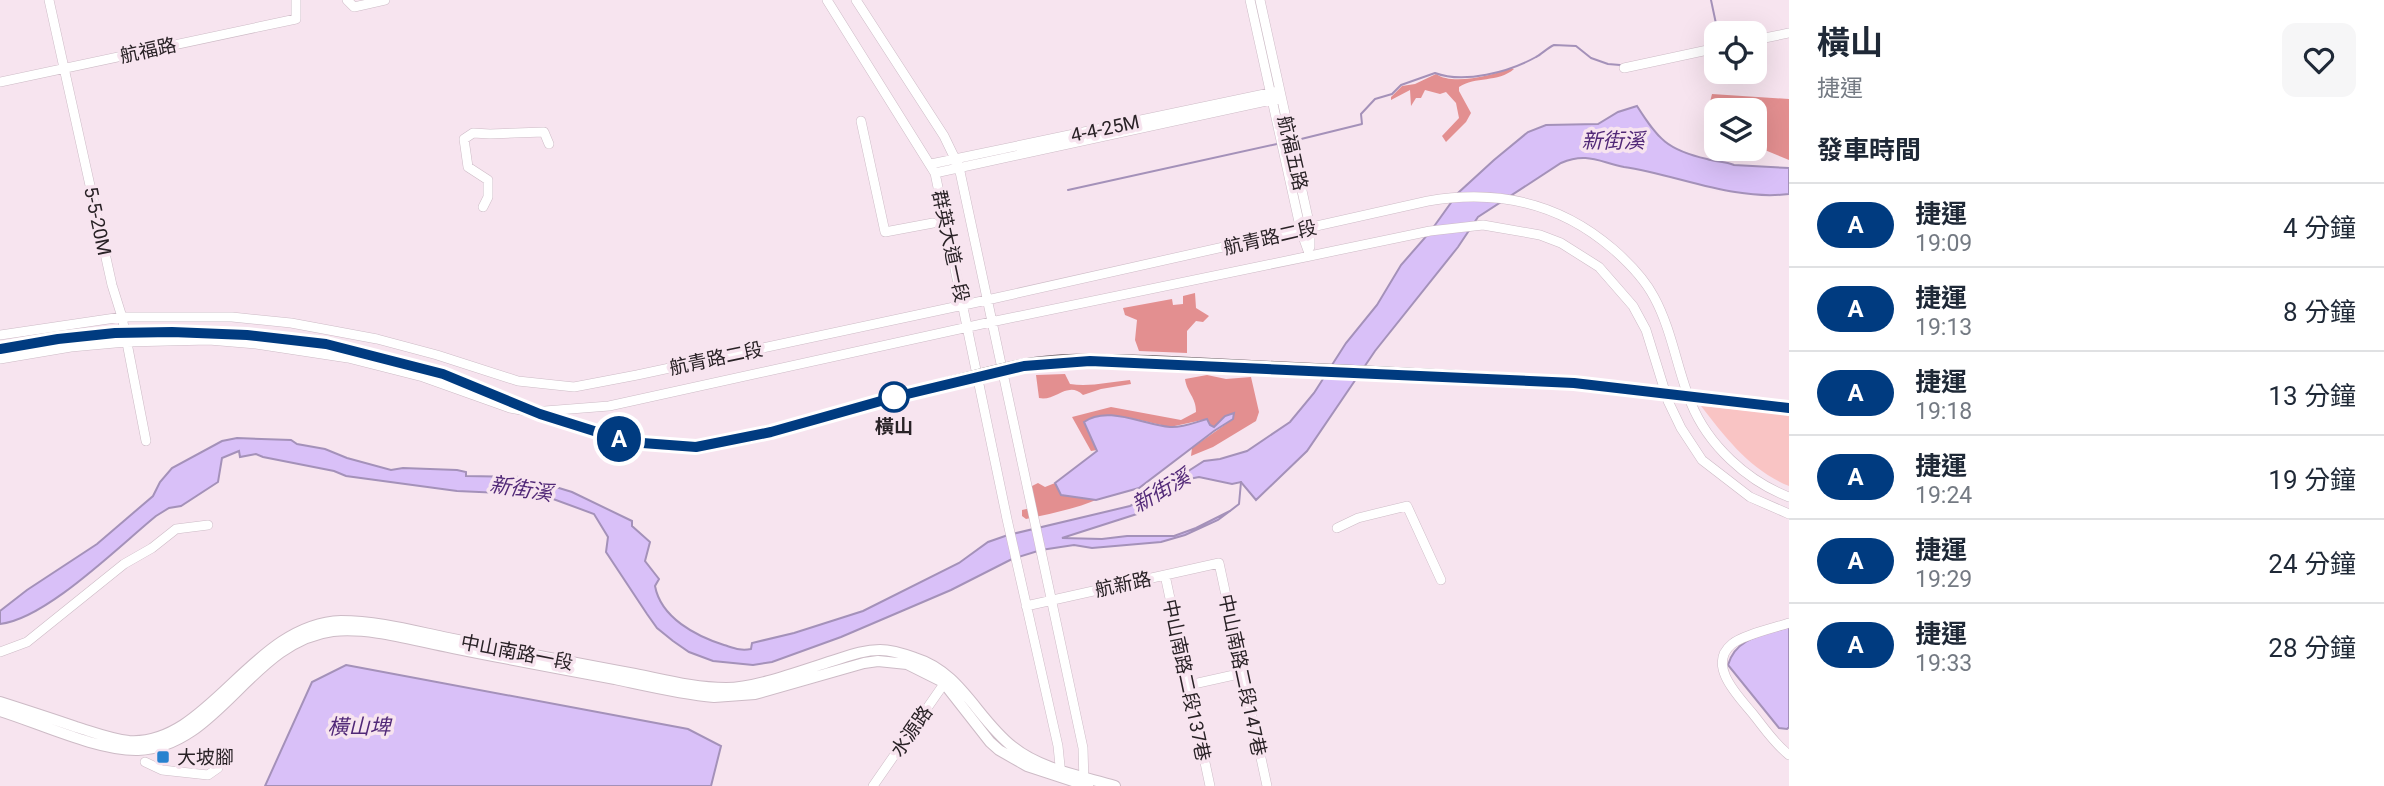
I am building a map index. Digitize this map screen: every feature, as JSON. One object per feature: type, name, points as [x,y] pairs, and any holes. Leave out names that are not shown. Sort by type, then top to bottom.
[{"type":"main road","name":"中山南路一段","points":[[0,702],[106,736],[128,741],[147,740],[164,735],[208,705],[275,644],[317,624],[337,621],[381,624],[682,684],[727,688],[748,685],[861,652],[880,650],[921,659],[940,668],[946,679],[995,732],[1029,763],[1088,782],[1115,786]]},
{"type":"main road","name":"中山南路一段","points":[[0,711],[100,744],[137,750],[169,744],[196,728],[277,653],[310,637],[333,631],[388,635],[714,698],[755,694],[878,661],[907,664],[946,679]]},
{"type":"street","name":"5-5-20M","points":[[49,0],[112,285],[122,317],[146,441]]},
{"type":"street","name":"航福路","points":[[0,82],[296,19],[296,0]]},
{"type":"street","points":[[350,3],[385,0]]},
{"type":"street","name":"群英大道一段","points":[[827,0],[933,169],[969,327],[1026,606]]},
{"type":"street","name":"群英大道一段","points":[[856,0],[944,136],[958,164],[1051,600]]},
{"type":"street","name":"航福五路","points":[[1250,0],[1276,95],[1310,256]]},
{"type":"street","name":"航福五路","points":[[1260,0],[1282,143],[1306,229]]},
{"type":"street","points":[[1767,38],[1789,33]]},
{"type":"street","points":[[1624,68],[1704,51]]},
{"type":"street","name":"4-4-25M","points":[[933,169],[1276,95]]},
{"type":"street","points":[[862,121],[885,232],[933,223]]},
{"type":"street","points":[[483,207],[488,197],[488,180],[468,167],[464,139],[472,132],[544,132],[550,144]]},
{"type":"street","name":"航青路二段","points":[[0,335],[122,317],[232,317],[291,323],[377,339],[517,381],[573,387],[987,300],[1428,201],[1472,196],[1504,198],[1532,203],[1585,226],[1626,261],[1644,280],[1655,298],[1691,404],[1708,436],[1755,480],[1789,497]]},
{"type":"street","name":"航青路二段","points":[[0,359],[71,347],[126,342],[209,340],[348,358],[423,377],[510,408],[532,412],[608,406],[991,322],[1310,256],[1454,227],[1483,225],[1524,231],[1561,243],[1599,267],[1633,306],[1646,330],[1668,401],[1681,428],[1702,460],[1750,497],[1789,514]]},
{"type":"street","points":[[1336,528],[1357,518],[1407,506],[1441,580]]},
{"type":"street","points":[[0,652],[27,642],[124,564],[152,548],[176,529],[208,525]]},
{"type":"street","name":"航新路","points":[[1026,606],[1219,563]]},
{"type":"street","name":"中山南路二段147巷","points":[[1219,563],[1268,786]]},
{"type":"street","name":"中山南路二段137巷","points":[[1165,575],[1210,786]]},
{"type":"street","points":[[1051,600],[1088,782]]},
{"type":"street","points":[[1026,606],[1058,746],[1061,773]]},
{"type":"street","points":[[1789,623],[1732,643],[1722,664],[1735,694],[1774,742],[1789,755]]},
{"type":"street","points":[[1189,685],[1243,673]]},
{"type":"street","name":"水源路","points":[[873,786],[946,679]]},
{"type":"street","points":[[145,762],[162,770],[208,775],[218,768]]},
{"type":"shaded area","points":[[1514,69],[1501,76],[1459,87],[1471,113],[1446,142],[1442,136],[1459,118],[1456,103],[1446,92],[1440,94],[1425,90],[1421,98],[1416,98],[1411,106],[1410,90],[1391,100],[1402,86],[1415,84],[1436,74],[1462,79]]},
{"type":"shaded area","points":[[1712,94],[1789,99],[1789,160],[1767,151],[1767,98],[1711,98]]},
{"type":"shaded area","points":[[1195,293],[1196,308],[1209,316],[1203,322],[1196,321],[1187,331],[1187,353],[1139,351],[1135,340],[1137,320],[1125,315],[1123,308],[1172,299],[1173,305],[1183,304],[1183,296]]},
{"type":"shaded area","points":[[1065,374],[1070,384],[1092,385],[1130,380],[1131,384],[1083,395],[1067,390],[1051,397],[1039,398],[1036,375]]},
{"type":"shaded area","points":[[1207,375],[1226,379],[1251,377],[1259,412],[1256,421],[1213,447],[1191,456],[1192,448],[1233,419],[1225,416],[1215,427],[1210,425],[1207,419],[1170,427],[1126,417],[1097,450],[1091,451],[1072,417],[1111,407],[1181,420],[1196,412],[1195,402],[1185,379]]},
{"type":"shaded area","points":[[1701,406],[1789,415],[1789,486],[1751,462]]},
{"type":"shaded area","points":[[1038,483],[1045,487],[1055,483],[1061,495],[1096,500],[1071,509],[1026,519],[1022,516],[1022,510],[1031,508],[1030,487]]},
{"type":"water","name":"新街溪","points":[[1637,106],[1665,142],[1682,152],[1704,158],[1704,161],[1789,168],[1789,194],[1727,191],[1586,158],[1561,163],[1478,217],[1458,247],[1375,351],[1307,451],[1256,500],[1241,482],[1232,484],[1199,477],[1189,479],[1167,497],[1140,513],[1062,538],[1174,536],[1230,511],[1218,520],[1185,535],[1161,542],[1092,548],[1074,545],[1041,550],[1012,559],[951,590],[841,637],[772,662],[753,665],[713,661],[689,652],[657,628],[606,552],[608,537],[594,514],[545,496],[503,488],[501,493],[457,491],[346,476],[256,454],[240,457],[239,451],[222,458],[218,482],[181,506],[169,508],[156,516],[60,596],[18,619],[0,624],[0,611],[97,544],[153,496],[172,468],[222,441],[237,438],[291,440],[297,444],[325,449],[391,470],[457,470],[466,472],[466,476],[523,477],[572,492],[632,521],[632,526],[650,542],[645,561],[659,579],[655,586],[664,607],[681,624],[713,641],[737,649],[751,649],[752,643],[863,611],[959,563],[988,542],[1130,506],[1204,461],[1247,451],[1290,422],[1314,393],[1346,343],[1377,305],[1401,265],[1430,232],[1458,193],[1494,160],[1528,132],[1546,125],[1598,124],[1618,112]]},
{"type":"water","points":[[1234,413],[1233,419],[1139,488],[1096,500],[1061,495],[1055,483],[1097,451],[1084,422],[1093,417],[1126,417],[1170,427],[1207,419],[1214,427],[1225,416]]},
{"type":"water","points":[[1789,627],[1787,729],[1779,728],[1728,665],[1737,648],[1752,638]]},
{"type":"water","name":"橫山埤","points":[[346,665],[688,729],[721,746],[711,786],[265,786],[312,682]]},
{"type":"waterway","points":[[1711,0],[1715,21]]},
{"type":"waterway","points":[[1293,141],[1362,124],[1361,114],[1375,99],[1392,94],[1401,85],[1435,73],[1473,77],[1500,72],[1538,56],[1554,45],[1576,46],[1591,58],[1620,65]]},
{"type":"waterway","points":[[1068,190],[1277,144]]},
{"type":"waterway","points":[[1230,511],[1239,504],[1241,482]]},
{"type":"railway","points":[[0,346],[113,331],[169,329],[280,334],[390,354],[445,371],[567,418],[629,436],[661,442],[694,443],[714,440],[783,425],[1001,364],[1037,357],[1070,355],[1152,356],[1574,377],[1789,403]]},
{"type":"metro line","name":"A","points":[[0,349],[115,333],[172,332],[247,335],[326,344],[443,374],[540,414],[629,442],[696,447],[771,432],[895,397],[1024,366],[1090,361],[1574,383],[1789,408]]},
{"type":"place","name":"橫山","points":[[894,397]]},
{"type":"place","name":"大坡腳","points":[[163,757]]}]
